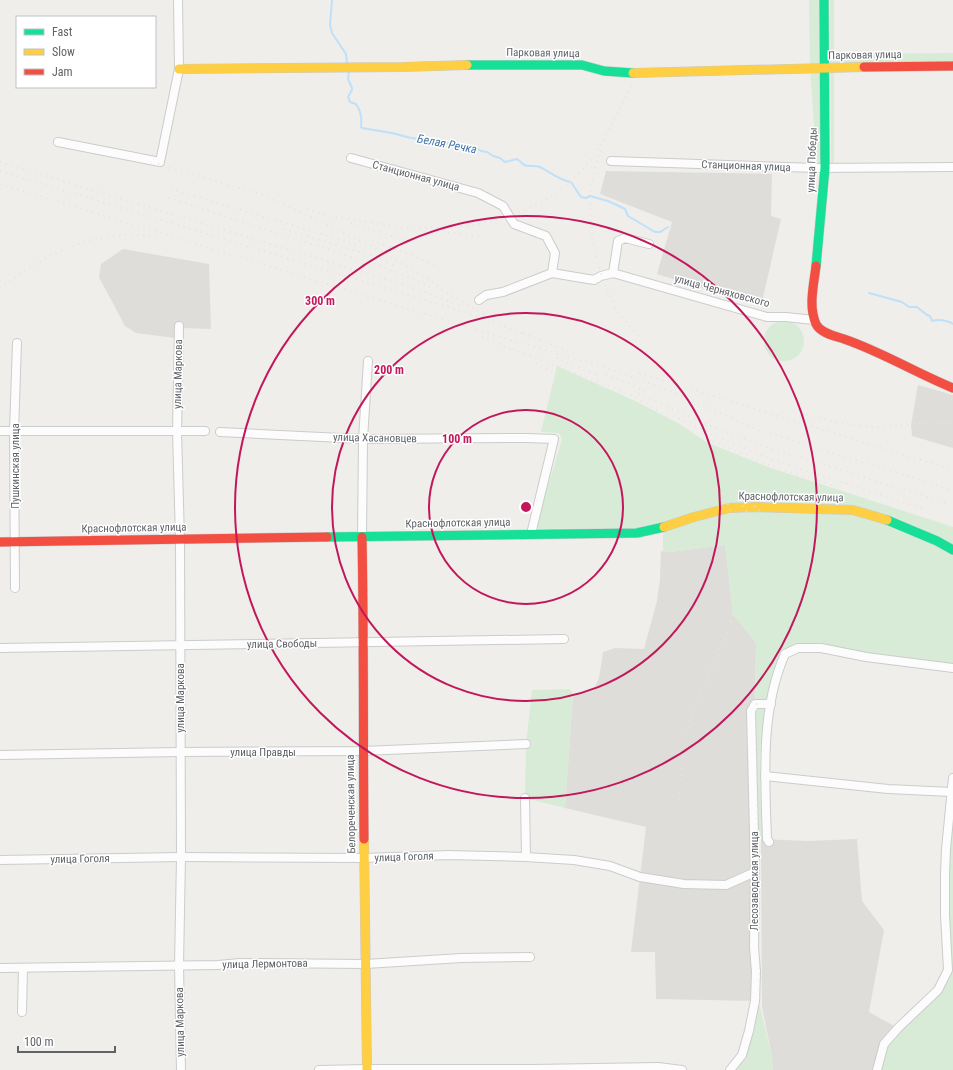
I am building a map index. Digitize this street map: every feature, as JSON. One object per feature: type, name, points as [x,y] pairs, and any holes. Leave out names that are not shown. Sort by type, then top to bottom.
[{"type":"street","points":[[58,142],[160,162],[179,69],[178,0]]},
{"type":"street","name":"улица Победы","points":[[814,320],[812,310],[825,168],[824,0]]},
{"type":"street","name":"Парковая улица","points":[[179,69],[403,67],[456,65],[582,65],[604,71],[629,73],[953,66]]},
{"type":"street","name":"Станционная улица","points":[[351,158],[478,193],[503,206],[514,224],[546,236],[555,253],[552,273]]},
{"type":"street","name":"Станционная улица","points":[[611,161],[825,168],[953,167]]},
{"type":"street","points":[[479,300],[486,295],[503,292],[552,273],[594,280],[601,276],[613,273],[618,241],[625,238],[649,244]]},
{"type":"street","name":"улица Черняховского","points":[[613,273],[767,317],[786,317],[814,320]]},
{"type":"street","points":[[814,320],[816,325],[822,331],[864,346],[924,376],[953,388]]},
{"type":"street","name":"улица Маркова","points":[[179,326],[177,432],[180,540],[181,1070]]},
{"type":"street","name":"Пушкинская улица","points":[[15,588],[16,542],[14,432],[17,343]]},
{"type":"street","points":[[362,537],[363,438],[368,361]]},
{"type":"street","points":[[0,431],[205,431]]},
{"type":"street","name":"улица Хасановцев","points":[[220,432],[363,438],[554,439],[532,534]]},
{"type":"street","name":"Краснофлотская улица","points":[[0,542],[637,533],[661,528],[694,517],[729,508],[754,507],[853,510],[886,519],[937,541],[953,550]]},
{"type":"street","name":"Белореченская улица","points":[[362,537],[367,1069]]},
{"type":"street","name":"улица Свободы","points":[[0,648],[564,639]]},
{"type":"street","points":[[769,842],[767,839],[765,776],[766,746],[771,704],[779,668],[785,654],[798,648],[821,648],[866,657],[953,668]]},
{"type":"street","name":"Лесозаводская улица","points":[[730,1070],[742,1055],[755,1001],[755,872],[751,711],[755,704],[771,704]]},
{"type":"street","name":"улица Правды","points":[[0,755],[180,752],[363,752],[526,744]]},
{"type":"street","points":[[765,776],[888,789],[952,792]]},
{"type":"street","points":[[877,1070],[884,1044],[898,1028],[938,990],[948,970],[945,915],[945,873],[953,778]]},
{"type":"street","points":[[525,798],[526,858]]},
{"type":"street","name":"улица Гоголя","points":[[0,860],[181,857],[364,858],[449,855],[574,860],[610,866],[640,877],[684,884],[726,885],[755,872]]},
{"type":"street","name":"улица Лермонтова","points":[[0,968],[218,965],[240,962],[366,964],[460,958],[530,957]]},
{"type":"street","points":[[22,1012],[23,968]]},
{"type":"street","points":[[319,1070],[533,1069],[658,1066],[682,1070]]},
{"type":"shaded area","points":[[606,171],[772,174],[771,216],[781,219],[761,306],[657,274],[672,222],[600,194]]},
{"type":"shaded area","points":[[123,249],[209,264],[211,329],[184,328],[183,339],[136,333],[125,326],[99,277],[101,264]]},
{"type":"shaded area","points":[[918,385],[953,395],[953,448],[912,436],[911,425]]},
{"type":"shaded area","points":[[725,545],[733,614],[756,643],[755,1001],[656,999],[655,952],[631,952],[646,827],[565,808],[573,694],[593,691],[599,678],[603,652],[615,648],[644,649],[657,601],[660,579],[661,551],[669,552]]},
{"type":"shaded area","points":[[761,839],[807,841],[857,839],[862,901],[884,930],[869,1012],[898,1028],[877,1070],[773,1070],[772,1057],[762,1007]]},
{"type":"green space","points":[[809,0],[820,0],[820,168],[817,168],[810,68]]},
{"type":"green space","points":[[830,0],[834,0],[834,54],[953,53],[953,66],[834,68],[834,168],[831,162]]},
{"type":"green space","points":[[788,321],[795,324],[801,330],[804,341],[803,349],[795,358],[788,361],[780,361],[773,358],[765,349],[764,337],[767,330],[776,322]]},
{"type":"green space","points":[[557,366],[633,400],[678,423],[706,442],[768,467],[953,527],[953,668],[819,645],[783,651],[762,726],[760,774],[762,838],[754,838],[756,643],[733,614],[725,545],[669,552],[663,551],[663,525],[638,528],[535,529],[562,439],[559,433],[541,432]]},
{"type":"green space","points":[[570,689],[573,694],[565,808],[525,798],[526,744],[532,690]]},
{"type":"green space","points":[[953,778],[953,1070],[877,1070],[884,1044],[938,990],[948,970],[945,915]]},
{"type":"green space","points":[[755,1001],[760,1007],[772,1057],[773,1070],[730,1070],[742,1055]]},
{"type":"waterway","name":"Белая Речка","points":[[332,0],[330,25],[332,33],[346,54],[347,63]]},
{"type":"waterway","name":"Белая Речка","points":[[349,71],[348,79],[352,90],[348,97],[350,102],[356,104],[359,109],[362,128],[411,138],[436,141],[441,144],[451,143],[475,147],[481,151],[500,158],[505,162],[517,159],[524,165],[540,167],[559,178],[571,182],[581,197],[586,198],[590,196],[608,201],[625,209],[628,216],[655,232],[660,232],[668,227]]},
{"type":"waterway","name":"Белая Речка","points":[[869,293],[902,302],[909,307],[917,307],[930,316],[932,321],[943,320],[953,324]]},
{"type":"railway","points":[[307,209],[325,215],[406,228],[468,226],[510,217],[542,202],[571,182],[595,155],[634,81]]},
{"type":"railway","points":[[601,150],[595,167],[590,204],[593,241],[602,277],[609,294],[616,308],[641,340]]},
{"type":"railway","points":[[0,162],[402,284],[461,306]]},
{"type":"railway","points":[[158,164],[263,195],[316,219],[379,250],[485,315]]},
{"type":"railway","points":[[0,171],[474,315],[527,335]]},
{"type":"railway","points":[[0,184],[600,366],[666,389],[758,430],[953,490]]},
{"type":"railway","points":[[171,189],[361,246]]},
{"type":"railway","points":[[168,198],[374,264],[412,278],[430,287]]},
{"type":"railway","points":[[351,223],[407,241]]},
{"type":"railway","points":[[284,229],[376,257],[395,266]]},
{"type":"railway","points":[[442,232],[480,236]]},
{"type":"railway","points":[[0,288],[44,259],[84,242],[113,236],[143,235],[157,237]]},
{"type":"railway","points":[[372,240],[438,266]]},
{"type":"railway","points":[[523,333],[575,354]]},
{"type":"railway","points":[[482,337],[517,352]]},
{"type":"railway","points":[[513,349],[634,396],[663,414],[684,432],[711,468],[730,508],[745,548],[750,569],[756,646],[760,1007],[750,1055],[743,1070]]},
{"type":"railway","points":[[556,358],[600,377]]},
{"type":"railway","points":[[536,363],[583,391],[604,417],[662,505]]},
{"type":"railway","points":[[639,373],[953,470]]},
{"type":"railway","points":[[606,374],[650,393]]},
{"type":"railway","points":[[639,394],[713,427],[770,448],[947,503]]},
{"type":"railway","points":[[668,413],[710,434],[770,459],[925,509]]},
{"type":"railway","points":[[801,413],[840,423],[869,427],[953,423]]},
{"type":"railway","points":[[713,441],[768,465],[832,485]]},
{"type":"railway","points":[[709,458],[764,515],[795,538],[812,546],[831,552],[868,557]]},
{"type":"railway","points":[[737,495],[747,511],[754,527],[761,558],[763,574],[761,626]]},
{"type":"railway","points":[[679,799],[683,756],[689,725],[698,698],[726,634],[735,605],[738,560],[733,528]]},
{"type":"traffic: fast","points":[[816,266],[825,168],[824,0]]},
{"type":"traffic: fast","points":[[467,65],[582,65],[604,71],[633,73]]},
{"type":"traffic: fast","points":[[887,520],[937,541],[953,550]]},
{"type":"traffic: fast","points":[[327,537],[637,533],[664,527]]},
{"type":"traffic: slow","points":[[179,69],[467,65]]},
{"type":"traffic: slow","points":[[633,73],[864,67]]},
{"type":"traffic: slow","points":[[664,527],[729,508],[754,507],[853,510],[887,520]]},
{"type":"traffic: slow","points":[[364,839],[367,1070]]},
{"type":"traffic: jam","points":[[864,67],[953,66]]},
{"type":"traffic: jam","points":[[816,266],[812,295],[812,310],[816,324],[821,330],[872,350],[953,388]]},
{"type":"traffic: jam","points":[[0,542],[327,537]]},
{"type":"traffic: jam","points":[[362,537],[364,839]]}]
